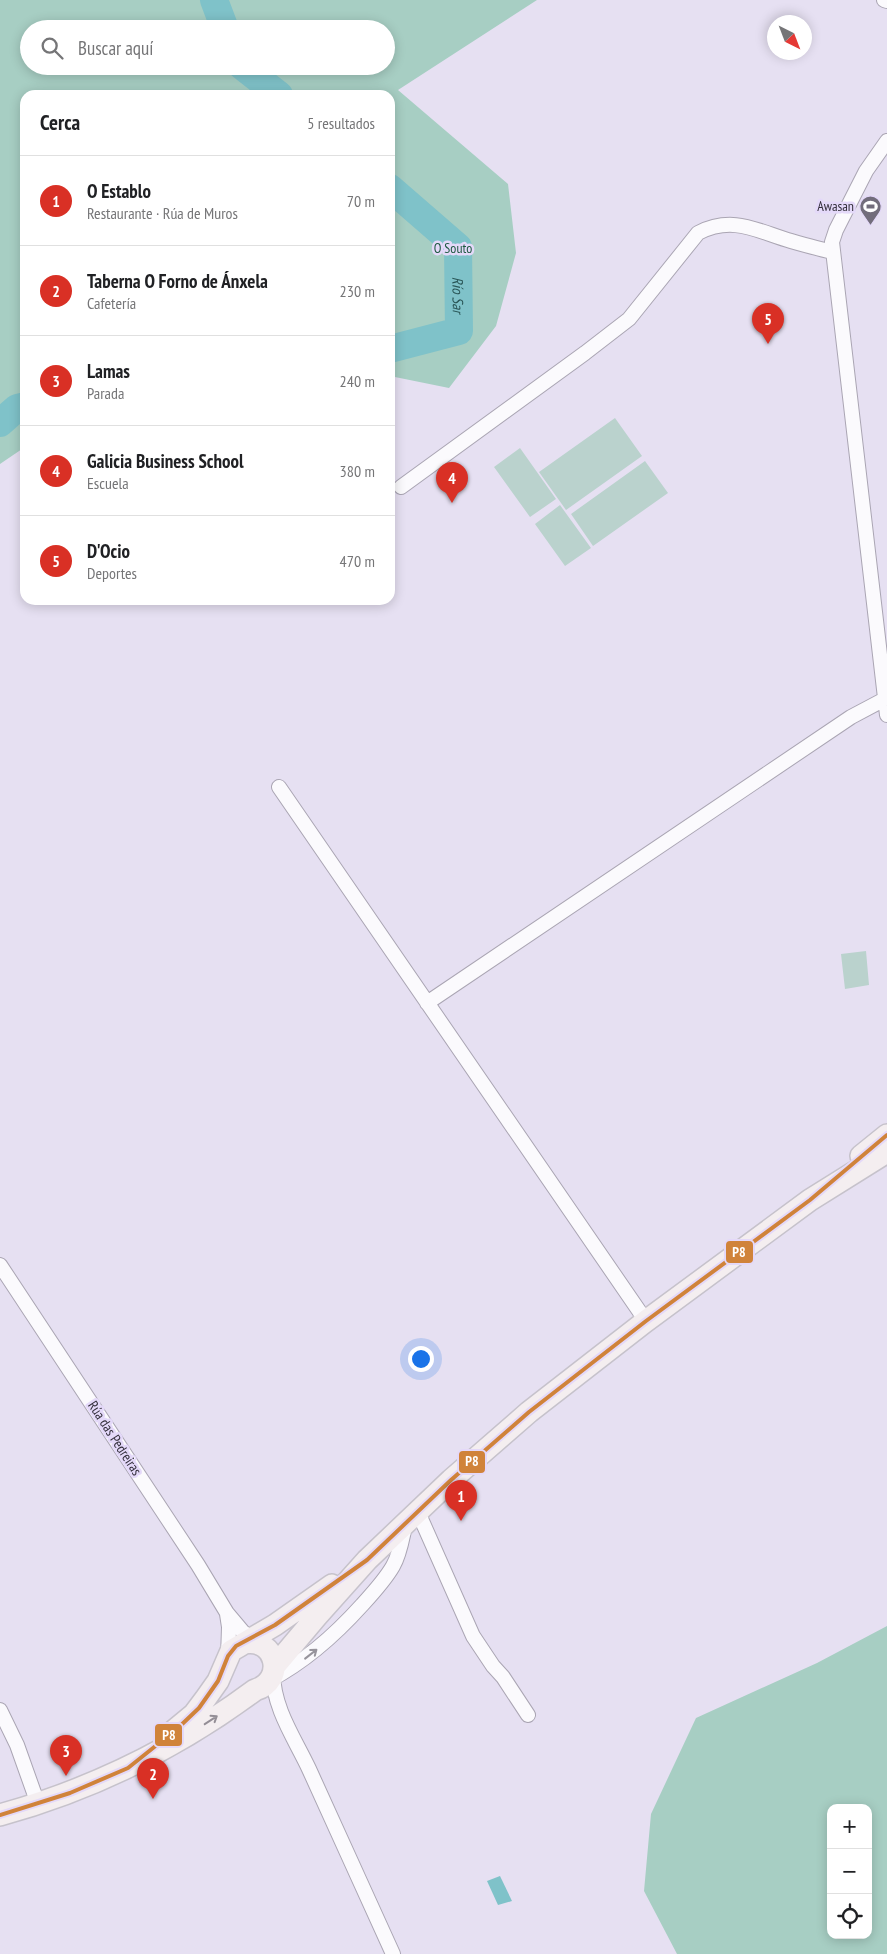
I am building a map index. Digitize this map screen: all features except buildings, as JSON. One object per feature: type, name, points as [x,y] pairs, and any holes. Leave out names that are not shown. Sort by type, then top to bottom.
[{"type":"main road","points":[[0,1815],[86,1787],[128,1768],[179,1741],[261,1684],[317,1616],[367,1560],[511,1427],[646,1321],[810,1200],[887,1135]]},
{"type":"main road","points":[[810,1200],[887,1152]]},
{"type":"main road","points":[[128,1768],[178,1728],[199,1708],[218,1681],[227,1660],[236,1646],[253,1639],[367,1560]]},
{"type":"main road","points":[[253,1639],[271,1654],[261,1684]]},
{"type":"main road","points":[[227,1660],[227,1672],[230,1680],[238,1688],[261,1684]]},
{"type":"street","points":[[887,141],[866,171],[836,230],[832,242],[887,715]]},
{"type":"street","points":[[400,487],[629,319],[698,233],[713,226],[740,224],[791,241],[833,252]]},
{"type":"street","points":[[427,1003],[856,714],[885,699]]},
{"type":"street","points":[[278,787],[646,1321]]},
{"type":"street","name":"Rúa das Pedreiras","points":[[0,1265],[198,1565],[227,1613],[253,1639]]},
{"type":"street","points":[[261,1684],[307,1657],[324,1643],[369,1598],[393,1566],[412,1518]]},
{"type":"street","points":[[412,1518],[473,1636],[484,1654],[504,1677],[528,1715]]},
{"type":"street","name":"Rúa das Pedreiras","points":[[227,1613],[229,1627],[227,1660]]},
{"type":"street","points":[[261,1684],[280,1709],[300,1748],[393,1954]]},
{"type":"street","points":[[261,1684],[272,1702],[280,1709]]},
{"type":"street","points":[[0,1710],[17,1745],[38,1804]]},
{"type":"green space","name":"O Souto","points":[[0,0],[537,0],[398,90],[508,184],[516,253],[496,326],[449,388],[395,377],[395,90],[20,90],[20,450],[0,464]]},
{"type":"green space","points":[[615,418],[642,456],[566,510],[539,472]]},
{"type":"green space","points":[[520,448],[556,499],[530,517],[494,467]]},
{"type":"green space","points":[[645,461],[668,493],[593,546],[571,514]]},
{"type":"green space","points":[[560,505],[591,548],[565,566],[535,524]]},
{"type":"green space","points":[[866,951],[869,985],[845,989],[841,954]]},
{"type":"green space","points":[[887,1626],[887,1954],[677,1954],[644,1891],[651,1814],[696,1718],[817,1663]]},
{"type":"water","points":[[500,1876],[512,1901],[498,1905],[487,1881]]},
{"type":"waterway","name":"Río Sar","points":[[214,0],[222,20]]},
{"type":"waterway","name":"Río Sar","points":[[253,75],[273,90]]},
{"type":"waterway","name":"Río Sar","points":[[395,192],[458,247],[459,331],[395,348]]},
{"type":"waterway","name":"Río Sar","points":[[0,423],[20,407]]},
{"type":"transit line","name":"P8","points":[[0,1815],[70,1793],[128,1768],[178,1728],[199,1708],[218,1681],[228,1656],[236,1646],[275,1625],[367,1560],[451,1480],[529,1412],[646,1321],[810,1200],[887,1135]]},
{"type":"place","name":"Awasan","points":[[870,225]]},
{"type":"place","name":"D'Ocio","points":[[768,344]]},
{"type":"place","name":"Galicia Business School","points":[[452,503]]},
{"type":"place","name":"O Establo","points":[[461,1521]]},
{"type":"place","name":"Lamas","points":[[66,1776]]},
{"type":"place","name":"Taberna O Forno de Ánxela","points":[[153,1799]]}]
